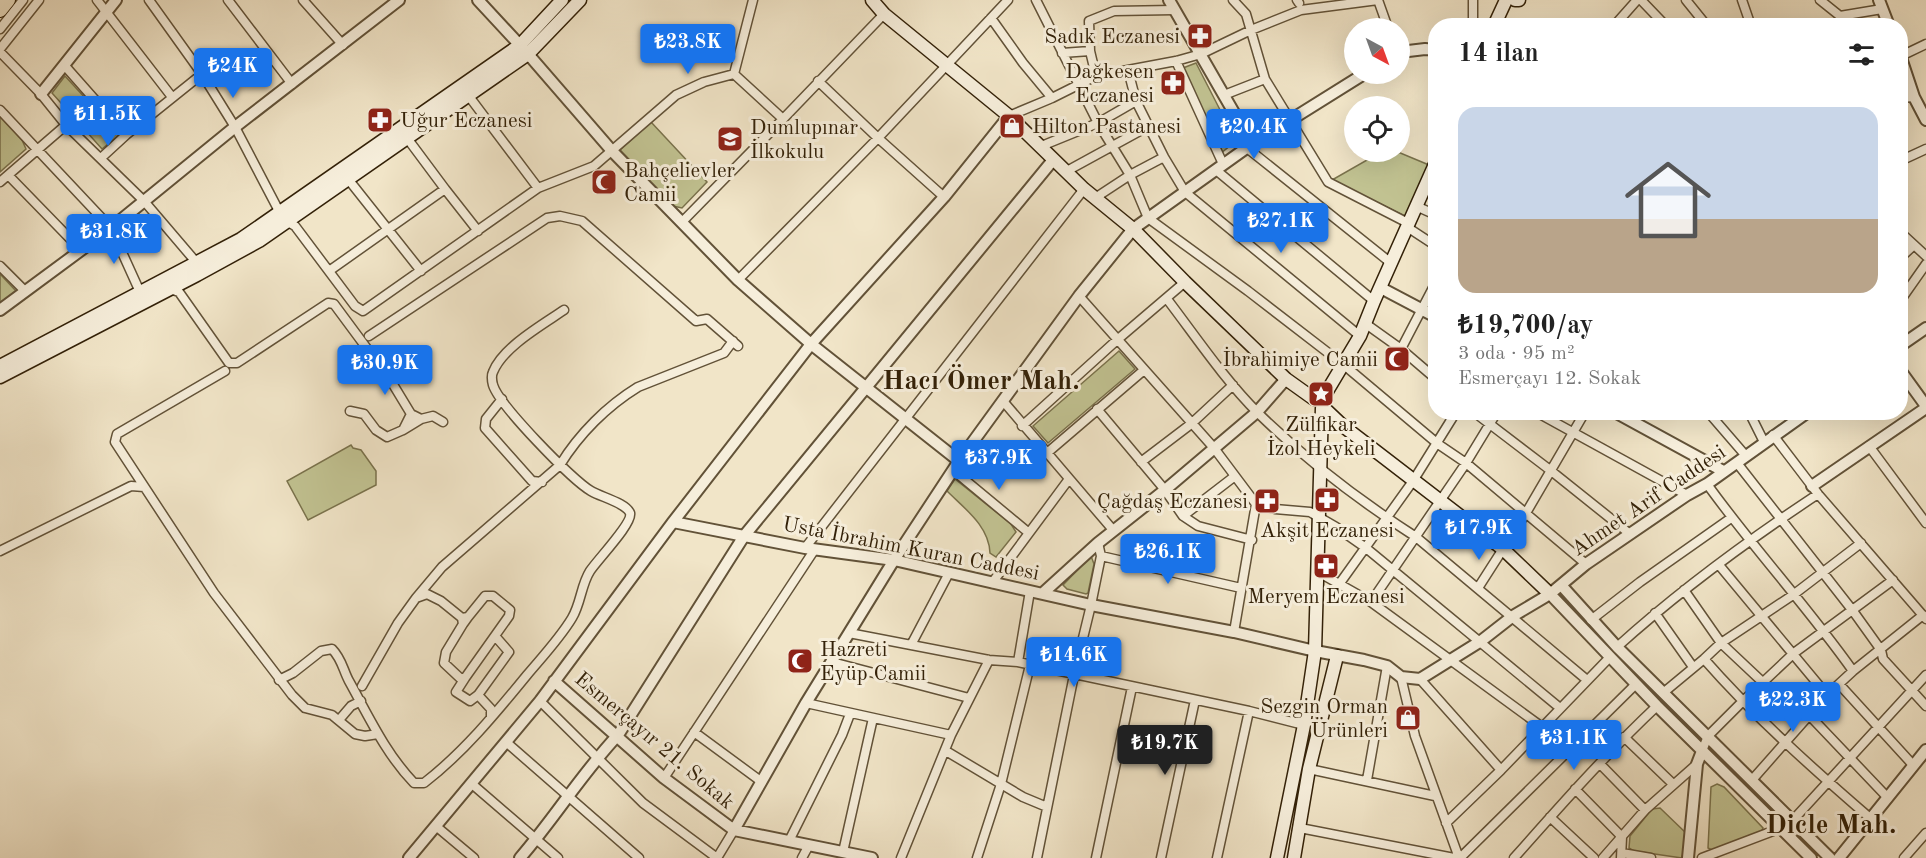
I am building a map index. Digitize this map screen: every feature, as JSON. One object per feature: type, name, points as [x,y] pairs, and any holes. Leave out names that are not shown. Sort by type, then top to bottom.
[{"type":"highway","points":[[0,10],[8,0]]},
{"type":"main road","points":[[0,377],[259,241],[283,217],[524,49],[561,0]]},
{"type":"main road","points":[[0,366],[283,217],[348,179],[468,95],[580,0]]},
{"type":"main road","points":[[872,0],[884,14],[1009,116],[1065,172],[1133,229],[1286,379],[1320,405],[1342,426],[1503,549],[1550,594]]},
{"type":"main road","points":[[1498,18],[1506,0]]},
{"type":"main road","points":[[1277,858],[1304,725],[1315,651],[1321,470],[1320,392],[1326,393],[1360,336],[1428,180]]},
{"type":"main road","points":[[1294,858],[1310,769],[1337,656]]},
{"type":"street","points":[[0,29],[23,0]]},
{"type":"street","points":[[39,0],[0,51],[41,94],[66,125],[144,201],[196,262]]},
{"type":"street","points":[[97,0],[172,97]]},
{"type":"street","points":[[41,94],[116,0]]},
{"type":"street","points":[[149,0],[202,74],[235,127],[283,217],[295,226],[356,306],[363,311],[538,188],[594,166],[676,95],[704,82],[734,75]]},
{"type":"street","points":[[228,0],[292,84]]},
{"type":"street","points":[[303,0],[343,45]]},
{"type":"street","points":[[478,0],[524,49],[612,151],[738,280],[811,344],[905,417],[1029,533]]},
{"type":"street","points":[[734,75],[753,0]]},
{"type":"street","points":[[738,280],[878,138],[1008,0]]},
{"type":"street","points":[[1036,0],[1098,123],[1130,175],[1149,218],[1344,365],[1438,444],[1467,463],[1586,564]]},
{"type":"street","points":[[1233,0],[1246,14],[1265,79],[1328,182],[1408,225],[1428,240]]},
{"type":"street","points":[[409,858],[540,700],[811,344],[944,197],[1009,116],[1096,76],[1201,54],[1299,3],[1378,0],[1384,18]]},
{"type":"street","points":[[1473,0],[1473,18]]},
{"type":"street","points":[[1622,18],[1639,0],[1658,18]]},
{"type":"street","points":[[1686,0],[1701,18]]},
{"type":"street","points":[[1742,0],[1748,18]]},
{"type":"street","points":[[1820,0],[1840,16],[1881,4]]},
{"type":"street","points":[[0,310],[111,228],[235,127],[343,45],[394,1]]},
{"type":"street","points":[[1096,76],[1090,51],[1089,21],[1114,11],[1172,5],[1224,95],[1250,146],[1390,263]]},
{"type":"street","points":[[682,222],[884,14]]},
{"type":"street","points":[[991,18],[1023,63],[1052,98]]},
{"type":"street","points":[[1908,52],[1926,44]]},
{"type":"street","points":[[1410,51],[1428,49]]},
{"type":"street","points":[[1062,53],[1090,51]]},
{"type":"street","points":[[1176,61],[1220,167],[1374,300]]},
{"type":"street","points":[[65,66],[126,135]]},
{"type":"street","points":[[1128,70],[1136,102],[1164,158],[1185,192],[1360,336]]},
{"type":"street","points":[[100,158],[202,74]]},
{"type":"street","points":[[734,75],[783,119]]},
{"type":"street","points":[[1908,78],[1914,97],[1926,120]]},
{"type":"street","points":[[1224,95],[1265,79]]},
{"type":"street","points":[[818,81],[944,197]]},
{"type":"street","points":[[540,700],[644,803],[717,858],[806,703],[894,560],[956,466],[1079,296],[1133,229],[1250,146],[1348,84]]},
{"type":"street","points":[[468,95],[538,188]]},
{"type":"street","points":[[1908,97],[1914,97]]},
{"type":"street","points":[[1039,147],[1098,123],[1136,102]]},
{"type":"street","points":[[0,110],[111,228],[140,292]]},
{"type":"street","points":[[0,183],[66,125]]},
{"type":"street","points":[[1065,172],[1149,126]]},
{"type":"street","points":[[406,138],[478,231]]},
{"type":"street","points":[[1908,157],[1926,149]]},
{"type":"street","points":[[1095,198],[1130,175],[1164,158]]},
{"type":"street","points":[[520,858],[598,756],[618,735],[744,536],[1053,160]]},
{"type":"street","points":[[9,176],[81,250]]},
{"type":"street","points":[[348,179],[420,271]]},
{"type":"street","points":[[329,270],[445,189]]},
{"type":"street","points":[[664,778],[810,549],[905,417],[1084,189]]},
{"type":"street","points":[[1416,206],[1428,211]]},
{"type":"street","points":[[357,686],[398,623],[416,598],[426,590],[441,567],[560,465],[571,447],[599,417],[638,387],[724,353],[736,344],[707,319],[696,321],[582,221],[560,216],[547,218],[448,286],[369,336],[358,337]]},
{"type":"street","points":[[1908,239],[1926,256]]},
{"type":"street","points":[[1908,251],[1914,245]]},
{"type":"street","points":[[1908,290],[1926,264]]},
{"type":"street","points":[[0,266],[25,291]]},
{"type":"street","points":[[1022,426],[1185,282]]},
{"type":"street","points":[[1381,288],[1428,313]]},
{"type":"street","points":[[170,289],[179,292],[230,366]]},
{"type":"street","points":[[1079,296],[1214,448],[1257,504],[1275,509],[1310,512],[1320,516],[1366,548],[1560,708]]},
{"type":"street","points":[[1401,349],[1428,298]]},
{"type":"street","points":[[1167,299],[1233,385],[1257,412],[1321,470],[1416,537],[1587,680]]},
{"type":"street","points":[[378,734],[365,736],[355,734],[332,715],[305,708],[279,680],[214,593],[115,442],[117,434],[230,366],[328,303],[334,304],[391,381],[411,414],[421,419]]},
{"type":"street","points":[[279,680],[294,673],[321,651],[332,649],[340,657],[357,686],[360,699],[378,734],[401,769],[414,783],[424,783],[442,770],[491,713],[502,705],[559,637],[573,616],[589,572],[630,520],[630,512],[623,504],[608,500],[590,490],[560,465],[502,399],[493,387],[491,374],[500,359],[516,344],[564,310]]},
{"type":"street","points":[[1366,324],[1428,372]]},
{"type":"street","points":[[1908,340],[1926,328]]},
{"type":"street","points":[[366,347],[369,336]]},
{"type":"street","points":[[1047,453],[1144,370]]},
{"type":"street","points":[[1043,593],[1113,530],[1165,490],[1257,412],[1286,379]]},
{"type":"street","points":[[1908,381],[1926,407],[1908,419]]},
{"type":"street","points":[[1141,462],[1191,424],[1233,385]]},
{"type":"street","points":[[502,399],[486,419],[485,428],[532,481],[542,482]]},
{"type":"street","points":[[1003,401],[1113,530]]},
{"type":"street","points":[[1097,409],[1184,516],[1198,526],[1251,540]]},
{"type":"street","points":[[350,411],[364,414],[376,430],[387,436],[421,419],[433,416],[442,422]]},
{"type":"street","points":[[403,430],[411,414]]},
{"type":"street","points":[[1340,583],[1413,481],[1452,420]]},
{"type":"street","points":[[1483,420],[1630,534]]},
{"type":"street","points":[[1371,602],[1467,463],[1492,420]]},
{"type":"street","points":[[1551,420],[1687,495]]},
{"type":"street","points":[[1478,588],[1526,513],[1581,420]]},
{"type":"street","points":[[1630,420],[1723,471]]},
{"type":"street","points":[[1714,420],[1780,519],[1881,650],[1883,659],[1926,706]]},
{"type":"street","points":[[1752,780],[1827,695],[1853,671],[1924,617],[1755,420]]},
{"type":"street","name":"Ahmet Arif Caddesi","points":[[1420,679],[1481,641],[1513,616],[1550,594],[1586,564],[1687,495],[1707,484],[1797,420]]},
{"type":"street","points":[[1617,647],[1684,590],[1780,519],[1869,446],[1907,420]]},
{"type":"street","points":[[1869,446],[1926,523]]},
{"type":"street","points":[[1184,516],[1235,476]]},
{"type":"street","points":[[0,551],[131,486],[137,477]]},
{"type":"street","points":[[992,583],[1069,479]]},
{"type":"street","points":[[530,493],[532,481]]},
{"type":"street","points":[[1707,484],[1749,542],[1825,631],[1853,671]]},
{"type":"street","points":[[131,486],[144,487]]},
{"type":"street","points":[[1234,632],[1257,504]]},
{"type":"street","points":[[1591,620],[1640,582],[1731,518]]},
{"type":"street","name":"Usta İbrahim Kuran Caddesi","points":[[674,522],[810,549],[894,560],[1091,605],[1234,632],[1387,666],[1401,677]]},
{"type":"street","points":[[1037,858],[1101,556],[1098,543]]},
{"type":"street","points":[[1664,693],[1721,643],[1793,595],[1861,543]]},
{"type":"street","points":[[1101,556],[1241,588]]},
{"type":"street","points":[[1719,565],[1827,695]]},
{"type":"street","points":[[1318,572],[1371,602],[1542,727]]},
{"type":"street","points":[[911,645],[949,573]]},
{"type":"street","points":[[1688,858],[1697,764],[1708,736],[1794,653],[1893,580]]},
{"type":"street","points":[[1561,585],[1617,647],[1830,858]]},
{"type":"street","points":[[426,590],[464,620]]},
{"type":"street","points":[[1684,590],[1721,643],[1763,683],[1806,718],[1888,798]]},
{"type":"street","points":[[1018,662],[1030,591]]},
{"type":"street","points":[[1550,594],[1657,706],[1811,858]]},
{"type":"street","points":[[461,681],[444,663],[446,652],[464,620],[484,596],[493,596],[510,610],[509,616],[461,681],[456,692],[470,701],[479,696],[509,652],[495,636]]},
{"type":"street","points":[[1655,613],[1693,667]]},
{"type":"street","points":[[849,633],[989,660],[1018,662],[1249,711],[1304,725]]},
{"type":"street","points":[[1446,823],[1501,770],[1610,657]]},
{"type":"street","points":[[1704,659],[1742,702],[1828,783],[1870,818]]},
{"type":"street","points":[[901,858],[951,735],[989,660]]},
{"type":"street","points":[[832,662],[969,698]]},
{"type":"street","points":[[977,858],[1001,784],[1029,665]]},
{"type":"street","points":[[1367,780],[1387,666]]},
{"type":"street","points":[[1793,820],[1926,675]]},
{"type":"street","points":[[1501,770],[1420,679],[1401,677],[1415,736],[1459,858],[1636,684]]},
{"type":"street","name":"Esmerçayır 21. Sokak","points":[[554,681],[618,735],[664,778],[734,830],[869,858]]},
{"type":"street","points":[[1839,684],[1914,765]]},
{"type":"street","points":[[1096,858],[1132,687]]},
{"type":"street","points":[[479,696],[491,713]]},
{"type":"street","points":[[339,720],[360,699]]},
{"type":"street","points":[[1161,858],[1195,700]]},
{"type":"street","points":[[806,703],[951,735]]},
{"type":"street","points":[[1514,858],[1575,789],[1657,706]]},
{"type":"street","points":[[1217,858],[1249,711]]},
{"type":"street","points":[[789,841],[842,735],[850,714]]},
{"type":"street","points":[[843,852],[873,718]]},
{"type":"street","points":[[694,732],[762,782]]},
{"type":"street","points":[[1624,737],[1673,784]]},
{"type":"street","points":[[506,742],[639,858]]},
{"type":"street","points":[[1839,858],[1926,750]]},
{"type":"street","points":[[946,751],[1023,797],[1047,807]]},
{"type":"street","points":[[1600,764],[1645,810]]},
{"type":"street","points":[[1603,858],[1645,810],[1697,764]]},
{"type":"street","points":[[1310,769],[1435,796]]},
{"type":"street","points":[[472,784],[558,858]]},
{"type":"street","points":[[1575,789],[1622,837],[1622,856],[1651,858]]},
{"type":"street","points":[[1550,817],[1594,858]]},
{"type":"street","points":[[437,827],[474,858]]},
{"type":"street","points":[[1300,828],[1454,858]]},
{"type":"street","points":[[1703,858],[1781,828]]},
{"type":"street","points":[[1904,858],[1926,833]]},
{"type":"street","points":[[802,858],[809,845]]},
{"type":"green space","points":[[1196,63],[1236,141],[1221,153],[1183,68]]},
{"type":"green space","points":[[65,76],[119,135],[102,149],[52,93]]},
{"type":"green space","points":[[0,116],[22,140],[26,149],[0,172]]},
{"type":"green space","points":[[651,122],[707,182],[682,208],[673,206],[620,150]]},
{"type":"green space","points":[[1410,157],[1428,165],[1407,217],[1332,180],[1364,162],[1410,162]]},
{"type":"green space","points":[[0,274],[16,291],[0,303]]},
{"type":"green space","points":[[1119,351],[1135,369],[1048,443],[1033,426]]},
{"type":"green space","points":[[351,445],[361,450],[376,471],[376,485],[308,520],[287,481]]},
{"type":"green space","points":[[955,479],[1011,524],[1016,532],[996,557],[990,553],[989,543],[981,526],[947,491]]},
{"type":"green space","points":[[1091,556],[1094,564],[1088,593],[1067,589],[1063,585]]},
{"type":"green space","points":[[1717,784],[1724,787],[1763,828],[1761,833],[1712,850],[1708,848],[1711,787]]},
{"type":"green space","points":[[1660,808],[1687,834],[1682,858],[1634,851],[1629,848],[1630,836],[1652,809]]},
{"type":"place","name":"Sadık Eczanesi","points":[[1200,36]]},
{"type":"place","name":"Dağkesen Eczanesi","points":[[1173,83]]},
{"type":"place","name":"Uğur Eczanesi","points":[[380,120]]},
{"type":"place","name":"Hilton Pastanesi","points":[[1012,126]]},
{"type":"place","name":"Dumlupınar İlkokulu","points":[[730,139]]},
{"type":"place","name":"Bahçelievler Camii","points":[[604,182]]},
{"type":"place","name":"İbrahimiye Camii","points":[[1397,359]]},
{"type":"place","name":"Zülfikar İzol Heykeli","points":[[1321,394]]},
{"type":"place","name":"Akşit Eczanesi","points":[[1327,500]]},
{"type":"place","name":"Çağdaş Eczanesi","points":[[1267,501]]},
{"type":"place","name":"Meryem Eczanesi","points":[[1326,566]]},
{"type":"place","name":"Hazreti Eyüp Camii","points":[[800,661]]},
{"type":"place","name":"Sezgin Orman Ürünleri","points":[[1408,718]]},
{"type":"district","name":"Hacı Ömer Mah.","points":[[981,380]]},
{"type":"district","name":"Dicle Mah.","points":[[1831,824]]}]
